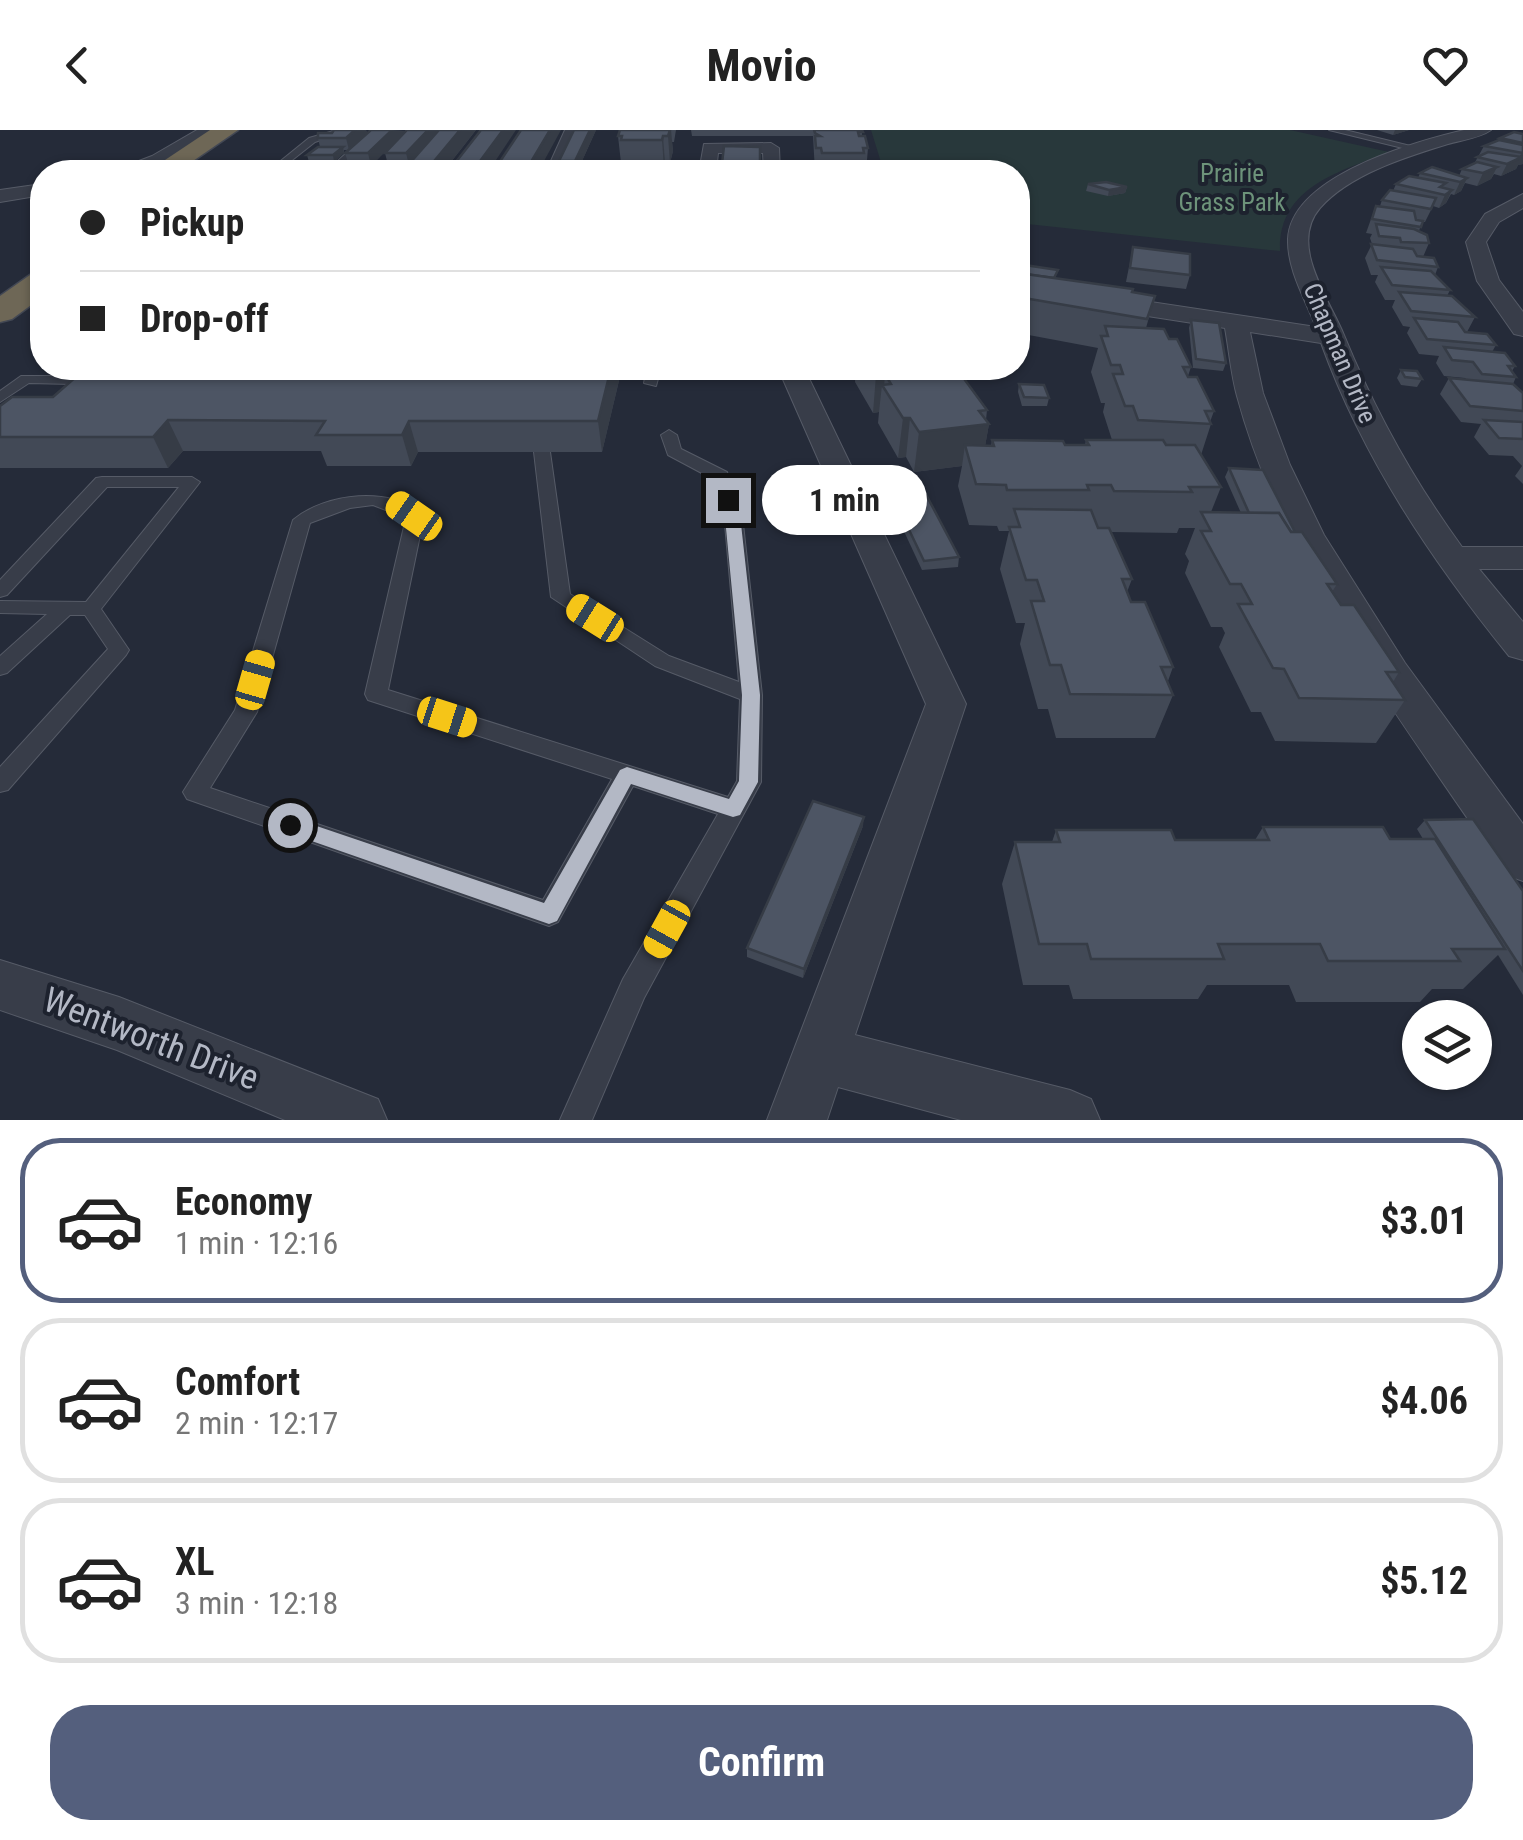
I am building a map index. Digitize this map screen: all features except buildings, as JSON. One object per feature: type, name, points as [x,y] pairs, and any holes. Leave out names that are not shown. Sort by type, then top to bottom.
[{"type":"highway","points":[[184,160],[235,135]]},
{"type":"highway","points":[[211,160],[235,135]]},
{"type":"highway","points":[[0,277],[30,257]]},
{"type":"highway","points":[[0,312],[30,291]]},
{"type":"street","points":[[158,160],[208,130]]},
{"type":"street","name":"Chapman Drive","points":[[1483,130],[1419,150],[1328,191],[1301,222],[1298,250],[1356,397],[1377,436],[1456,558],[1523,648]]},
{"type":"street","points":[[709,160],[710,148],[770,148],[771,160]]},
{"type":"street","points":[[0,196],[30,192]]},
{"type":"street","points":[[1523,200],[1492,218],[1476,242],[1488,282],[1523,329]]},
{"type":"street","points":[[1030,291],[1333,337]]},
{"type":"street","points":[[1236,322],[1239,357],[1253,410],[1324,562],[1523,861]]},
{"type":"street","points":[[796,380],[946,704],[797,1120]]},
{"type":"street","points":[[1456,558],[1523,558]]},
{"type":"street","name":"Wentworth Drive","points":[[0,985],[119,1024],[357,1120]]},
{"type":"street","points":[[820,1054],[1070,1120]]},
{"type":"lane","points":[[287,160],[312,140],[346,130]]},
{"type":"lane","points":[[343,160],[376,130]]},
{"type":"lane","points":[[555,160],[569,130]]},
{"type":"lane","points":[[1333,130],[1419,150]]},
{"type":"lane","points":[[0,398],[26,380],[72,380]]},
{"type":"lane","points":[[576,1120],[634,989],[749,782],[751,695],[734,524],[721,476],[674,452],[669,435]]},
{"type":"lane","points":[[542,452],[561,597],[662,661],[751,695]]},
{"type":"lane","points":[[0,590],[102,482],[192,482],[92,610]]},
{"type":"lane","points":[[627,775],[549,914],[195,792],[246,712],[302,520],[358,499],[396,503],[414,516],[376,694],[733,809]]},
{"type":"lane","points":[[0,607],[92,610]]},
{"type":"lane","points":[[0,668],[66,609]]},
{"type":"lane","points":[[0,783],[119,650],[92,610]]},
{"type":"green space","name":"Prairie Grass Park","points":[[871,130],[1290,130],[1389,152],[1332,175],[1300,197],[1282,229],[1280,251],[1030,224],[1030,160],[880,160]]},
{"type":"route","points":[[290,825],[549,914],[627,775],[733,809],[749,782],[751,695],[734,524],[728,500]]}]
